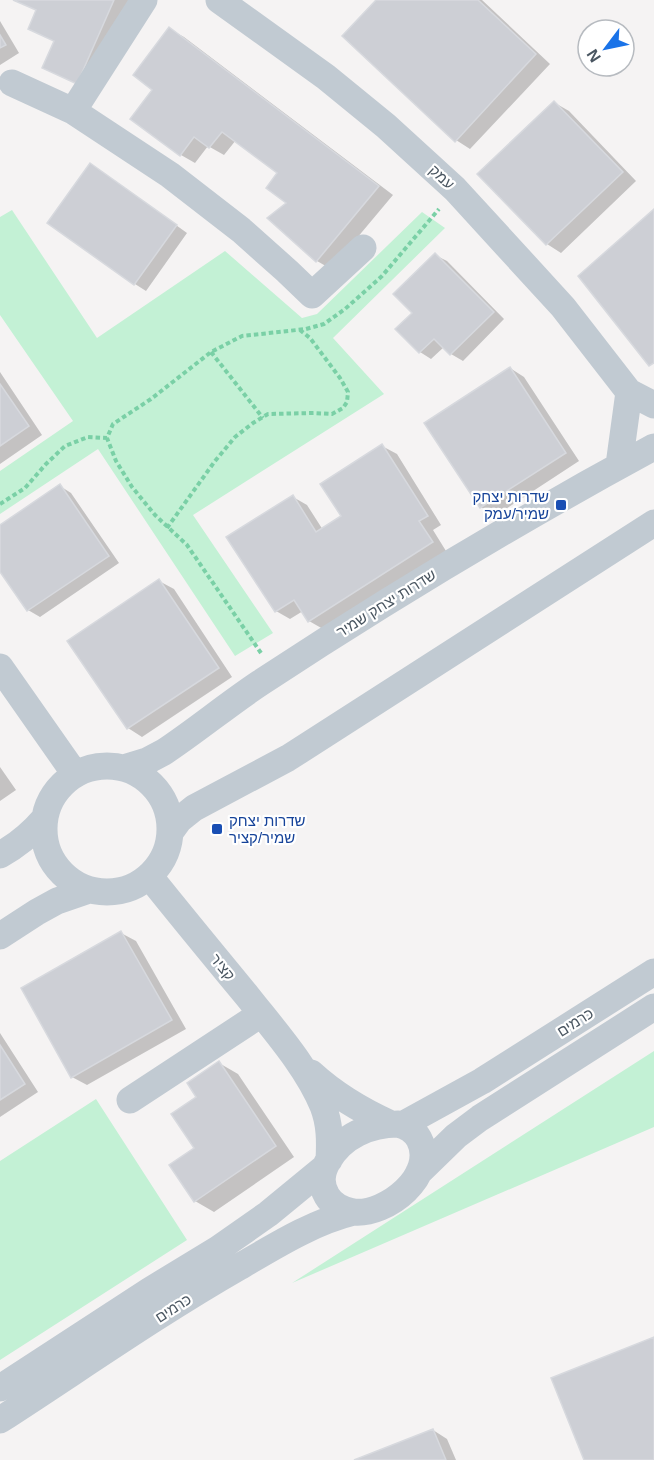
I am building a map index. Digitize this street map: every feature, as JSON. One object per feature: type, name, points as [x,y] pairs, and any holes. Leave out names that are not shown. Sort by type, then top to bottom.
[{"type":"street","points":[[73,111],[144,0]]},
{"type":"street","name":"עמק","points":[[219,0],[326,77],[386,126],[456,189],[563,307],[629,392],[654,405]]},
{"type":"street","points":[[12,83],[73,111],[170,175],[241,230],[304,288]]},
{"type":"street","points":[[304,288],[363,248]]},
{"type":"street","points":[[304,288],[323,269]]},
{"type":"street","points":[[619,465],[629,392]]},
{"type":"street","name":"שדרות יצחק שמיר","points":[[124,768],[147,761],[164,752],[275,674],[434,573],[654,447]]},
{"type":"street","points":[[171,831],[178,820],[194,808],[288,758],[654,523]]},
{"type":"street","points":[[0,667],[75,774]]},
{"type":"street","points":[[107,766],[124,768],[140,775],[153,785],[163,799],[169,814],[171,831],[168,848],[161,864],[150,877],[131,888],[110,893],[89,890],[72,882],[59,870],[50,855],[44,837],[45,819],[50,802],[60,786],[75,774],[90,768],[107,766]]},
{"type":"street","points":[[0,855],[18,845],[45,819]]},
{"type":"street","name":"קציר","points":[[150,877],[295,1058],[323,1106],[328,1121],[330,1136],[327,1164]]},
{"type":"street","points":[[0,936],[37,912],[65,898],[89,890]]},
{"type":"street","name":"כרמים","points":[[397,1124],[482,1081],[654,972]]},
{"type":"street","name":"כרמים","points":[[419,1172],[456,1136],[480,1118],[654,1007]]},
{"type":"street","points":[[130,1100],[261,1014]]},
{"type":"street","name":"קציר","points":[[295,1058],[322,1083],[349,1102],[367,1113],[397,1124]]},
{"type":"street","points":[[397,1124],[409,1127],[421,1144],[423,1160],[419,1172],[408,1189],[393,1201],[372,1210],[354,1212],[334,1205],[323,1188],[322,1177],[327,1164],[340,1145],[359,1132],[372,1127],[397,1124]]},
{"type":"street","name":"כרמים","points":[[0,1388],[218,1250],[275,1208],[327,1164]]},
{"type":"street","name":"כרמים","points":[[0,1420],[203,1288],[278,1245],[341,1215],[354,1212]]},
{"type":"path","points":[[275,674],[187,545],[155,515],[132,487],[116,461],[107,438],[113,424],[151,399],[211,352],[242,336],[299,330],[324,324],[345,309],[382,276],[456,189]]},
{"type":"path","points":[[168,528],[215,461],[235,437],[253,423],[268,414],[332,414],[343,408],[347,402],[348,392],[340,378],[310,338],[299,330]]},
{"type":"path","points":[[211,352],[262,418]]},
{"type":"path","points":[[0,504],[25,488],[66,446],[88,438],[107,438]]},
{"type":"green space","points":[[12,210],[97,338],[225,251],[302,318],[317,314],[422,212],[445,228],[333,338],[384,394],[193,515],[273,633],[235,656],[98,449],[0,514],[0,471],[73,421],[0,315],[0,217]]},
{"type":"green space","points":[[654,1051],[654,1127],[292,1283]]},
{"type":"green space","points":[[96,1099],[187,1240],[0,1360],[0,1161]]},
{"type":"building","points":[[13,0],[114,0],[77,84],[42,68],[54,41],[28,29],[36,10]]},
{"type":"building","points":[[376,0],[478,0],[536,54],[455,142],[342,36]]},
{"type":"building","points":[[169,27],[379,186],[316,262],[267,218],[286,203],[266,188],[277,173],[222,132],[209,148],[194,137],[180,156],[130,119],[152,90],[133,75]]},
{"type":"building","points":[[0,35],[6,45],[0,48]]},
{"type":"building","points":[[554,101],[623,172],[546,245],[477,174]]},
{"type":"building","points":[[90,163],[177,225],[134,285],[47,223]]},
{"type":"building","points":[[654,209],[654,363],[649,366],[578,276]]},
{"type":"building","points":[[435,253],[494,312],[450,355],[434,339],[419,353],[395,329],[412,313],[393,294]]},
{"type":"building","points":[[510,367],[566,453],[480,508],[424,423]]},
{"type":"building","points":[[0,384],[29,426],[0,446]]},
{"type":"building","points":[[382,444],[428,516],[419,521],[433,542],[308,622],[294,600],[275,612],[226,537],[293,495],[316,532],[341,516],[320,484]]},
{"type":"building","points":[[60,484],[109,556],[27,611],[0,572],[0,525]]},
{"type":"building","points":[[159,579],[219,668],[127,729],[67,641]]},
{"type":"building","points":[[121,931],[172,1020],[71,1078],[21,988]]},
{"type":"building","points":[[0,1045],[25,1084],[0,1100]]},
{"type":"building","points":[[219,1061],[276,1146],[194,1202],[169,1165],[194,1148],[171,1114],[196,1097],[187,1083]]},
{"type":"building","points":[[654,1337],[654,1460],[584,1460],[551,1378]]},
{"type":"building","points":[[433,1429],[446,1460],[354,1460]]},
{"type":"place","name":"שדרות יצחק שמיר/עמק","points":[[561,505]]},
{"type":"place","name":"שדרות יצחק שמיר/קציר","points":[[217,829]]}]
